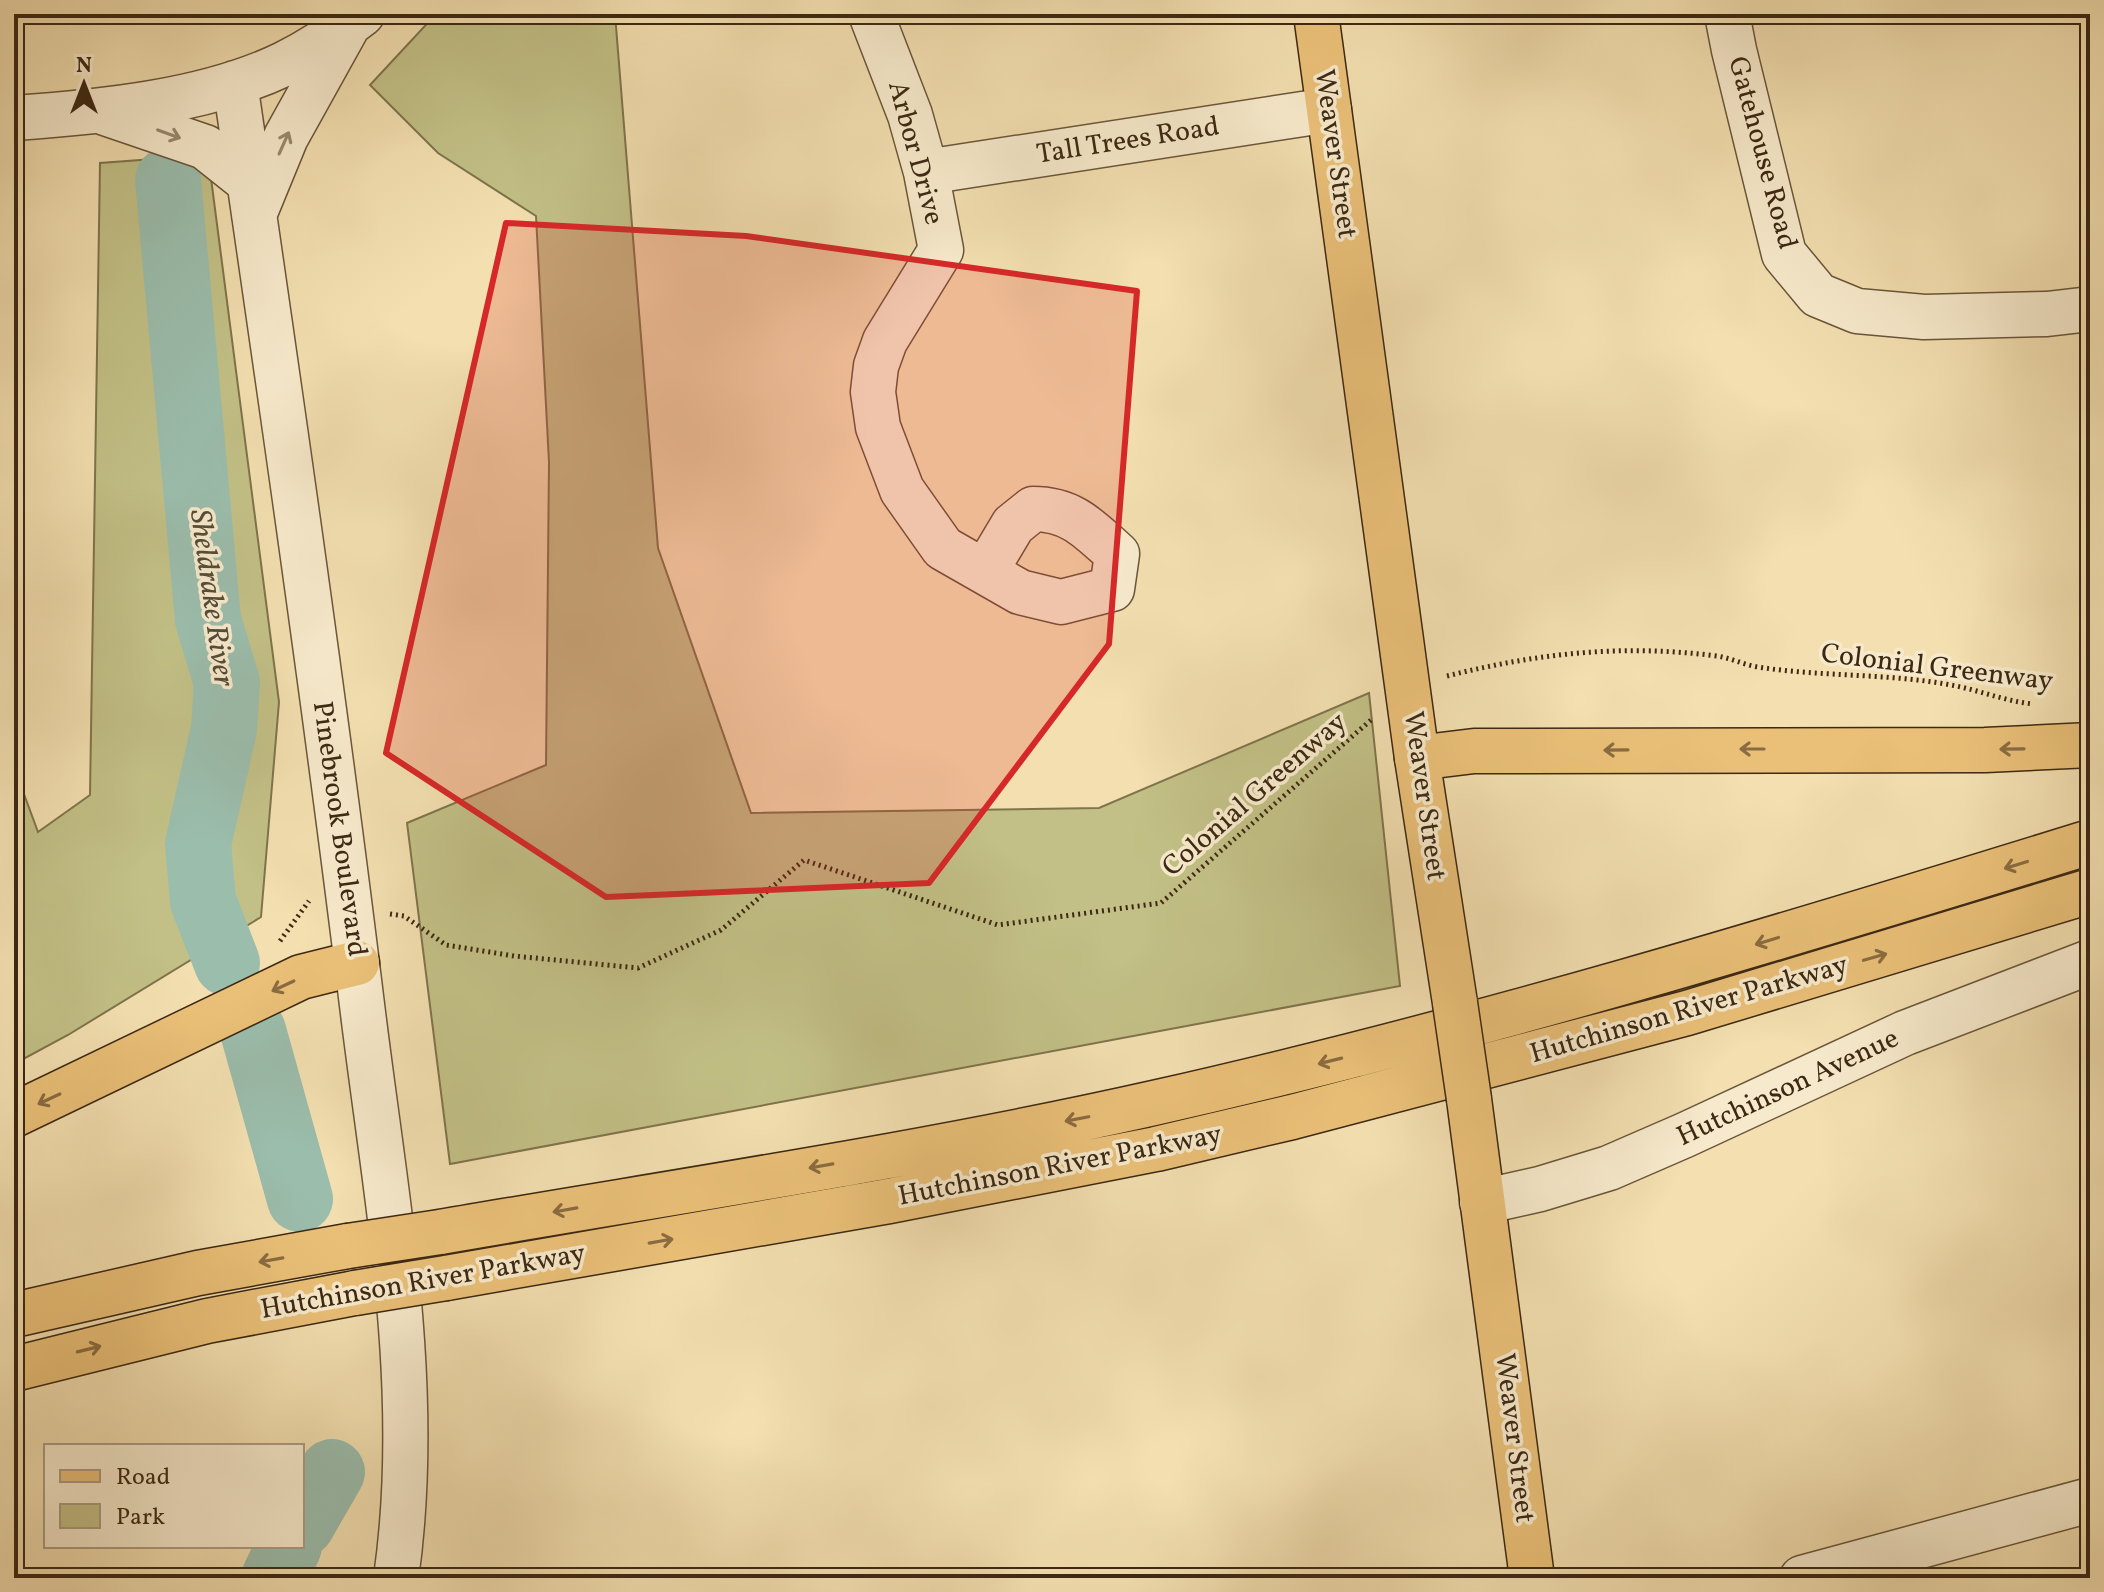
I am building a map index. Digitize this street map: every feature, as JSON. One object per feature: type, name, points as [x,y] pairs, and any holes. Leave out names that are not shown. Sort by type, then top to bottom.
[{"type":"main road","name":"Weaver Street","points":[[1316,14],[1417,758],[1469,1099],[1532,1578]]},
{"type":"main road","points":[[1417,758],[1474,751],[1985,750],[2090,745]]},
{"type":"main road","name":"Hutchinson River Parkway","points":[[14,1315],[198,1273],[984,1137],[1208,1090],[1534,1009],[2090,842]]},
{"type":"main road","name":"Hutchinson River Parkway","points":[[14,1369],[207,1321],[889,1201],[1156,1149],[1277,1121],[1687,1013],[2090,891]]},
{"type":"main road","points":[[14,1115],[301,977],[357,963]]},
{"type":"street","name":"Arbor Drive","points":[[871,14],[910,115],[926,172],[941,250],[885,341],[876,366],[873,392],[878,427],[902,490],[943,548],[985,572]]},
{"type":"street","name":"Gatehouse Road","points":[[1727,14],[1784,254],[1818,295],[1857,311],[1924,317],[2047,314],[2090,309]]},
{"type":"street","points":[[14,118],[95,110],[202,92],[235,83],[313,49],[356,19]]},
{"type":"street","points":[[95,110],[205,147],[252,199],[356,19]]},
{"type":"street","name":"Pinebrook Boulevard","points":[[235,83],[350,909],[400,1317],[405,1481],[403,1530],[396,1578]]},
{"type":"street","name":"Tall Trees Road","points":[[926,172],[1329,110]]},
{"type":"street","name":"Hutchinson Avenue","points":[[1482,1202],[1577,1179],[1647,1153],[1905,1033],[2090,962]]},
{"type":"street","points":[[1802,1578],[2090,1500]]},
{"type":"path","name":"Colonial Greenway","points":[[276,947],[308,901],[404,916],[446,945],[514,956],[638,968],[721,930],[804,860],[998,925],[1161,903],[1408,686],[1501,662],[1555,654],[1635,651],[1720,656],[1756,667],[1952,685],[2006,701],[2047,706]]},
{"type":"highlighted area","points":[[506,223],[746,236],[1137,291],[1109,644],[929,883],[606,897],[386,753]]},
{"type":"green space","points":[[436,14],[615,14],[658,548],[751,813],[1099,808],[1369,693],[1400,986],[450,1164],[407,823],[546,765],[549,462],[536,216],[438,153],[370,85]]},
{"type":"green space","points":[[208,155],[279,702],[261,917],[68,1035],[14,1064],[14,767],[38,832],[90,795],[100,163]]},
{"type":"waterway","name":"Sheldrake River","points":[[168,180],[208,620],[227,683],[224,729],[198,844],[203,901],[227,963]]},
{"type":"waterway","name":"Sheldrake River","points":[[253,1031],[300,1199]]},
{"type":"waterway","name":"Sheldrake River","points":[[304,1521],[332,1472]]},
{"type":"waterway","name":"Sheldrake River","points":[[274,1578],[288,1548]]}]
